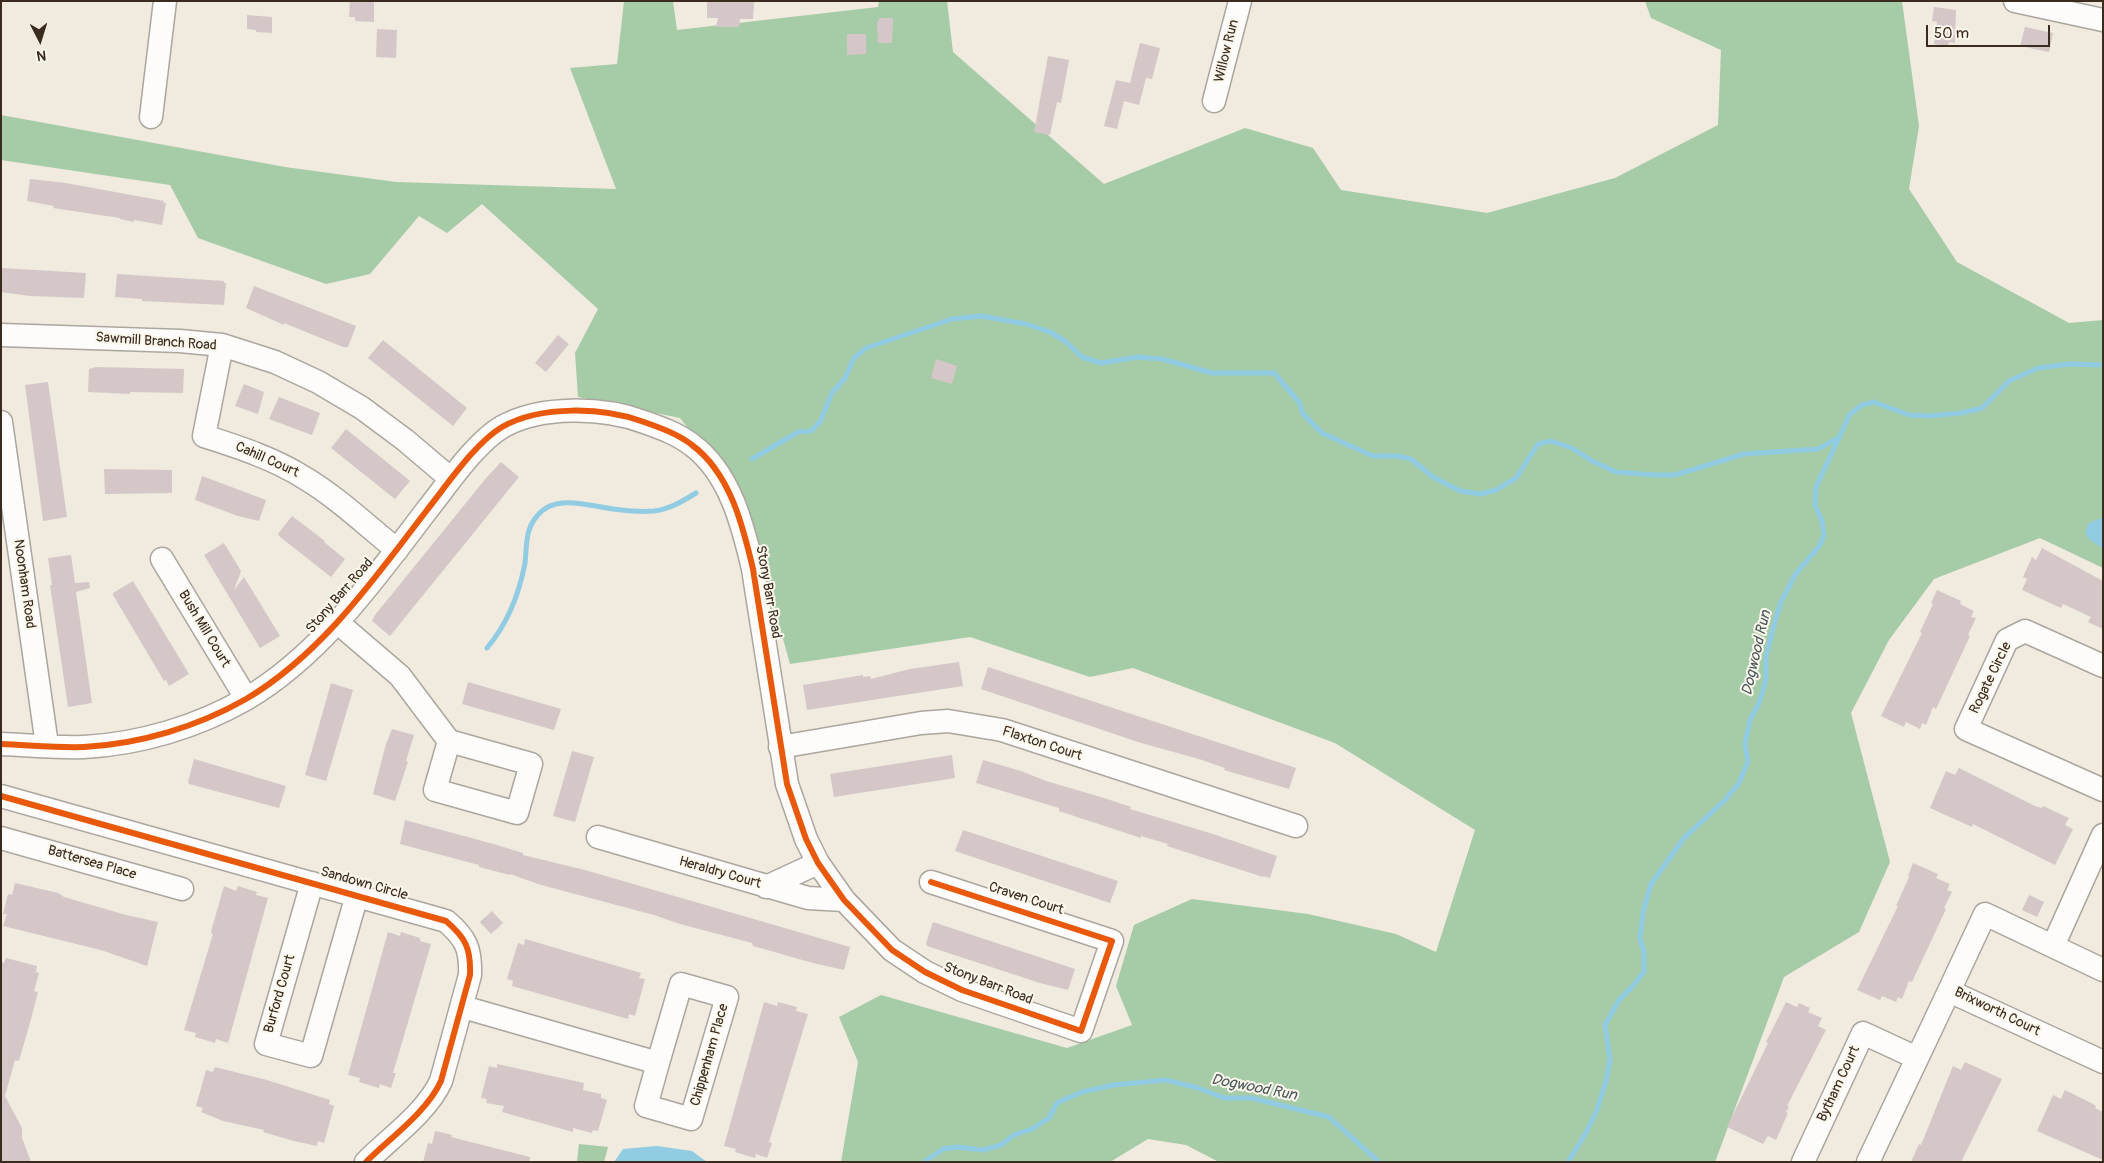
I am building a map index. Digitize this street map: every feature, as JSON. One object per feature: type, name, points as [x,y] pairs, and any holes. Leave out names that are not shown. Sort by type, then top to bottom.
[{"type":"street","points":[[151,117],[165,1]]},
{"type":"street","name":"Willow Run","points":[[1214,101],[1240,1]]},
{"type":"street","points":[[2015,1],[2103,20]]},
{"type":"street","name":"Sawmill Branch Road","points":[[1,335],[180,341],[222,346],[275,362],[318,382],[362,408],[398,434],[451,479]]},
{"type":"street","name":"Cahill Court","points":[[222,346],[204,436],[276,462],[304,477],[336,499],[397,550]]},
{"type":"street","name":"Stony Barr Road","points":[[1,744],[90,746],[144,738],[168,732],[212,716],[246,698],[298,661],[337,622],[397,550],[451,479],[485,441],[500,428],[518,419],[536,414],[561,411],[602,412],[639,420],[669,430],[694,445],[711,464],[725,486],[745,535],[780,747],[787,784],[796,813],[818,864],[844,900],[892,950],[924,972],[962,990],[1081,1031],[1112,941]]},
{"type":"street","name":"Noonham Road","points":[[1,422],[47,745]]},
{"type":"street","name":"Bush Mill Court","points":[[162,559],[246,698]]},
{"type":"street","points":[[337,622],[400,676],[449,741]]},
{"type":"street","name":"Rogate Circle","points":[[2103,666],[2024,630],[2007,640],[1966,729],[2103,790]]},
{"type":"street","name":"Flaxton Court","points":[[780,747],[921,723],[948,721],[973,724],[1002,730],[1296,826]]},
{"type":"street","name":"Stony Barr Road","points":[[1,735],[47,745]]},
{"type":"street","name":"Sandown Circle","points":[[1,796],[446,921],[460,932],[467,944],[471,958],[470,975],[463,1007],[441,1081],[435,1094],[371,1160]]},
{"type":"street","points":[[2053,946],[2103,835]]},
{"type":"street","name":"Heraldry Court","points":[[598,837],[808,898],[844,900]]},
{"type":"street","name":"Battersea Place","points":[[1,838],[182,889]]},
{"type":"street","points":[[766,886],[818,864]]},
{"type":"street","name":"Craven Court","points":[[932,882],[1112,941]]},
{"type":"street","name":"Burford Court","points":[[312,883],[266,1044],[311,1056],[357,895]]},
{"type":"street","name":"Brixworth Court","points":[[2103,970],[1985,914],[1949,991],[2103,1062]]},
{"type":"street","name":"Chippenham Place","points":[[681,984],[727,997],[691,1120],[646,1106],[658,1063],[681,984]]},
{"type":"street","points":[[1868,1162],[1949,991]]},
{"type":"street","points":[[463,1007],[658,1063]]},
{"type":"street","name":"Bytham Court","points":[[1803,1162],[1863,1033],[1917,1058]]},
{"type":"green space","points":[[624,1],[673,1],[677,30],[878,7],[879,1],[947,1],[953,52],[1104,184],[1245,128],[1313,148],[1341,190],[1487,213],[1615,178],[1718,125],[1721,50],[1651,18],[1645,1],[1902,1],[1919,126],[1909,189],[1957,262],[2069,323],[2103,320],[2103,568],[2040,538],[1934,579],[1889,640],[1851,713],[1890,862],[1859,932],[1784,977],[1715,1162],[1219,1162],[1186,1145],[1148,1139],[1110,1162],[841,1162],[858,1062],[839,1017],[881,995],[1067,1048],[1132,1025],[1116,986],[1134,925],[1192,899],[1308,914],[1396,934],[1436,952],[1475,830],[1335,743],[1133,668],[1090,677],[970,637],[790,664],[745,501],[680,418],[578,397],[575,353],[598,309],[482,204],[447,233],[419,216],[370,274],[326,284],[198,238],[170,185],[1,160],[1,115],[285,167],[396,182],[616,189],[570,68],[617,64]]},
{"type":"green space","points":[[579,1144],[608,1147],[604,1162],[577,1162]]},
{"type":"water","points":[[2103,517],[2103,549],[2089,539],[2085,533],[2089,523]]},
{"type":"water","points":[[657,1146],[692,1151],[707,1162],[614,1162],[623,1149]]},
{"type":"building","points":[[350,1],[374,1],[374,22],[355,21],[355,17],[349,17]]},
{"type":"building","points":[[707,1],[754,2],[753,19],[740,19],[739,27],[716,27],[718,18],[707,18]]},
{"type":"building","points":[[1934,7],[1956,10],[1955,43],[1949,42],[1948,47],[1934,44],[1937,22],[1932,21]]},
{"type":"building","points":[[247,15],[272,17],[272,33],[256,32],[256,30],[247,29]]},
{"type":"building","points":[[879,18],[893,18],[892,43],[878,43],[877,21],[879,21]]},
{"type":"building","points":[[2025,27],[2053,33],[2049,52],[2020,46]]},
{"type":"building","points":[[377,29],[397,30],[396,58],[376,57]]},
{"type":"building","points":[[847,34],[866,34],[866,54],[847,55]]},
{"type":"building","points":[[1140,43],[1160,48],[1152,79],[1146,78],[1139,105],[1124,101],[1117,129],[1104,126],[1116,80],[1130,83]]},
{"type":"building","points":[[1048,56],[1069,60],[1061,103],[1057,102],[1050,135],[1034,132]]},
{"type":"building","points":[[30,179],[66,183],[164,201],[163,203],[166,203],[162,225],[53,208],[54,206],[27,201]]},
{"type":"building","points":[[1,268],[86,273],[84,298],[30,296],[1,292]]},
{"type":"building","points":[[117,274],[224,281],[226,283],[224,305],[142,301],[142,299],[115,297]]},
{"type":"building","points":[[254,286],[356,326],[348,347],[343,347],[284,323],[284,325],[246,308]]},
{"type":"building","points":[[558,335],[569,344],[546,372],[535,363]]},
{"type":"building","points":[[383,340],[467,408],[453,426],[368,358]]},
{"type":"building","points":[[936,359],[957,366],[952,384],[931,378]]},
{"type":"building","points":[[96,367],[184,369],[183,393],[130,392],[130,394],[88,392],[89,369]]},
{"type":"building","points":[[48,382],[67,517],[43,521],[25,385]]},
{"type":"building","points":[[244,384],[264,392],[258,414],[235,406]]},
{"type":"building","points":[[279,397],[320,413],[312,435],[269,419]]},
{"type":"building","points":[[346,429],[410,481],[395,499],[331,448]]},
{"type":"building","points":[[501,462],[519,477],[390,636],[372,621],[375,615]]},
{"type":"building","points":[[104,469],[172,470],[172,493],[105,494]]},
{"type":"building","points":[[202,476],[266,500],[259,521],[238,516],[195,500]]},
{"type":"building","points":[[292,516],[345,559],[331,577],[279,536],[278,534]]},
{"type":"building","points":[[224,543],[241,571],[234,590],[244,577],[280,636],[260,648],[204,555]]},
{"type":"building","points":[[2042,548],[2103,581],[2103,629],[2088,622],[2091,617],[2063,604],[2061,608],[2022,590],[2027,579],[2023,577],[2032,557],[2036,560]]},
{"type":"building","points":[[71,555],[75,583],[89,582],[90,588],[76,592],[92,703],[68,707],[50,585],[52,585],[48,558]]},
{"type":"building","points":[[133,581],[189,674],[169,686],[166,680],[164,681],[113,595],[113,593]]},
{"type":"building","points":[[1937,590],[1961,601],[1960,604],[1974,611],[1971,617],[1976,618],[1968,635],[1970,636],[1936,709],[1933,707],[1926,725],[1922,723],[1920,729],[1906,722],[1904,727],[1881,716],[1922,633],[1920,632],[1933,604],[1931,603]]},
{"type":"building","points":[[959,662],[963,686],[807,710],[803,685],[863,675],[863,677],[870,676],[871,679],[910,669]]},
{"type":"building","points":[[988,667],[1296,768],[1289,789],[1224,770],[1225,768],[1199,759],[1141,743],[981,689]]},
{"type":"building","points":[[468,682],[561,709],[554,730],[462,704]]},
{"type":"building","points":[[331,683],[353,690],[326,781],[305,775]]},
{"type":"building","points":[[392,729],[414,735],[406,761],[408,762],[395,801],[373,794],[386,744]]},
{"type":"building","points":[[572,751],[594,757],[575,822],[553,816]]},
{"type":"building","points":[[952,755],[955,778],[834,797],[830,774]]},
{"type":"building","points":[[194,759],[286,786],[279,808],[189,784]]},
{"type":"building","points":[[983,760],[1277,856],[1270,878],[1167,846],[1168,844],[1141,836],[1141,838],[1059,811],[1059,808],[976,783]]},
{"type":"building","points":[[1959,768],[2035,806],[2042,808],[2043,806],[2069,818],[2065,825],[2073,829],[2055,865],[1973,824],[1972,827],[1930,808],[1946,771],[1955,775]]},
{"type":"building","points":[[405,820],[850,947],[844,970],[753,946],[752,943],[400,844]]},
{"type":"building","points":[[963,830],[1118,881],[1110,903],[955,851]]},
{"type":"building","points":[[1913,863],[1938,874],[1936,878],[1950,884],[1947,890],[1952,892],[1912,982],[1909,981],[1902,999],[1898,997],[1896,1002],[1882,996],[1880,1000],[1857,990],[1898,906],[1896,906]]},
{"type":"building","points":[[15,883],[58,893],[64,897],[126,915],[158,922],[147,966],[101,950],[3,926],[7,914],[3,914],[8,894],[12,895]]},
{"type":"building","points":[[224,886],[236,891],[238,886],[257,892],[256,895],[268,898],[228,1043],[216,1039],[215,1043],[195,1037],[196,1033],[184,1030],[213,934],[211,933],[212,928]]},
{"type":"building","points":[[2029,895],[2044,902],[2037,917],[2022,910]]},
{"type":"building","points":[[492,911],[503,923],[491,934],[480,922]]},
{"type":"building","points":[[933,922],[1075,969],[1068,990],[1040,983],[927,946],[926,943]]},
{"type":"building","points":[[388,932],[400,936],[401,932],[431,944],[393,1073],[396,1073],[391,1088],[380,1084],[379,1088],[359,1082],[360,1078],[348,1075]]},
{"type":"building","points":[[525,939],[641,973],[639,978],[645,979],[635,1016],[629,1014],[628,1019],[512,986],[513,981],[507,979],[518,943],[524,945]]},
{"type":"building","points":[[6,958],[37,966],[36,972],[39,973],[34,991],[38,992],[31,1019],[19,1061],[15,1060],[5,1096],[22,1128],[22,1138],[31,1162],[1,1162],[1,962],[4,963]]},
{"type":"building","points":[[764,1002],[777,1006],[778,1002],[797,1007],[796,1011],[808,1014],[769,1142],[772,1143],[767,1158],[756,1154],[755,1158],[735,1152],[736,1149],[724,1146]]},
{"type":"building","points":[[1786,1002],[1797,1007],[1799,1003],[1810,1008],[1808,1012],[1822,1018],[1818,1026],[1826,1030],[1787,1106],[1789,1107],[1786,1112],[1788,1113],[1776,1140],[1768,1136],[1763,1144],[1727,1127]]},
{"type":"building","points":[[1965,1062],[2002,1079],[1961,1162],[1911,1162],[1919,1144],[1921,1145],[1953,1066],[1961,1070]]},
{"type":"building","points":[[497,1064],[584,1083],[583,1090],[601,1094],[601,1098],[607,1100],[598,1131],[593,1130],[592,1133],[573,1128],[573,1132],[502,1112],[504,1106],[486,1103],[487,1099],[481,1098],[489,1066],[497,1068]]},
{"type":"building","points":[[215,1067],[267,1080],[330,1100],[329,1104],[334,1106],[324,1143],[318,1141],[317,1146],[294,1141],[263,1132],[264,1130],[223,1121],[201,1112],[203,1108],[196,1106],[206,1070],[213,1072]]},
{"type":"building","points":[[2065,1090],[2091,1103],[2096,1106],[2095,1108],[2103,1112],[2103,1160],[2037,1131],[2053,1095],[2061,1099]]},
{"type":"building","points":[[435,1131],[452,1135],[451,1137],[530,1157],[529,1162],[423,1162],[428,1143],[432,1144]]},
{"type":"waterway","points":[[752,459],[798,432],[811,431],[820,422],[832,393],[845,378],[854,358],[866,348],[952,319],[981,316],[1026,324],[1050,332],[1065,341],[1082,357],[1101,363],[1137,357],[1162,359],[1212,373],[1274,373],[1299,402],[1303,414],[1322,433],[1373,456],[1397,456],[1411,459],[1433,477],[1460,491],[1481,494],[1496,490],[1516,478],[1538,444],[1551,441],[1572,448],[1592,461],[1616,472],[1675,475],[1744,454],[1818,449],[1840,437]]},
{"type":"waterway","name":"Dogwood Run","points":[[1568,1162],[1597,1110],[1606,1081],[1610,1059],[1605,1025],[1619,1000],[1644,972],[1644,952],[1640,938],[1643,912],[1651,884],[1684,838],[1725,800],[1739,783],[1748,761],[1745,744],[1750,720],[1759,703],[1766,680],[1766,657],[1775,621],[1781,602],[1795,575],[1820,545],[1824,535],[1822,521],[1815,505],[1816,487],[1850,414],[1862,405],[1874,402],[1909,415],[1929,416],[1961,413],[1982,408],[2009,381],[2038,368],[2069,364],[2103,365]]},
{"type":"waterway","points":[[487,648],[501,629],[512,608],[523,575],[528,532],[533,521],[544,509],[553,505],[573,503],[623,510],[654,511],[671,507],[696,493]]},
{"type":"waterway","name":"Dogwood Run","points":[[924,1162],[943,1149],[957,1147],[983,1150],[1001,1145],[1014,1135],[1032,1129],[1049,1118],[1057,1103],[1082,1092],[1113,1085],[1166,1080],[1198,1088],[1224,1098],[1251,1098],[1329,1117],[1379,1162]]},
{"type":"cycle path","points":[[1,744],[84,747],[126,742],[188,726],[246,699],[273,681],[323,638],[367,588],[462,465],[492,434],[502,427],[535,415],[572,411],[610,413],[650,424],[687,441],[716,470],[733,501],[745,535],[753,569],[787,784],[806,839],[818,863],[844,900],[892,950],[925,972],[962,990],[1081,1031],[1112,941],[931,882]]},
{"type":"cycle path","points":[[1,796],[446,921],[453,927],[466,945],[470,975],[441,1081],[435,1092],[417,1114],[366,1162]]}]
